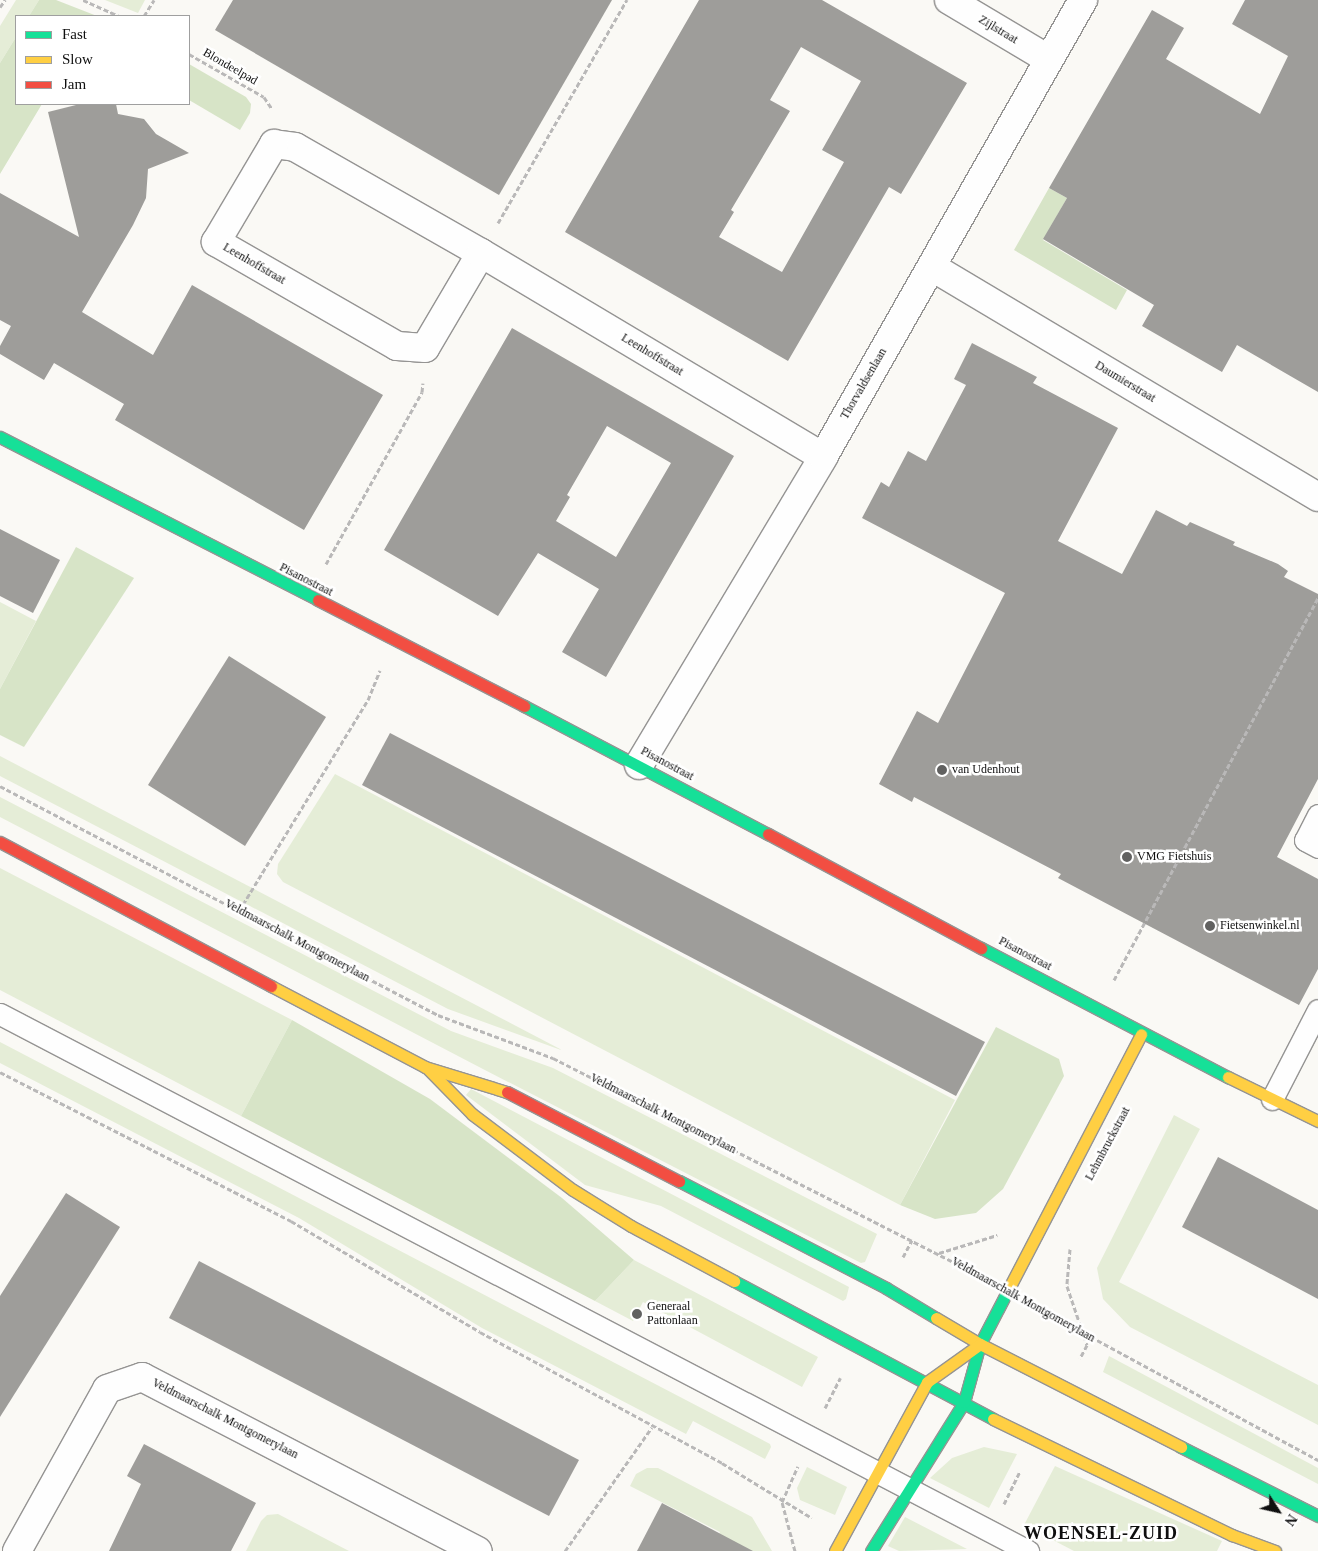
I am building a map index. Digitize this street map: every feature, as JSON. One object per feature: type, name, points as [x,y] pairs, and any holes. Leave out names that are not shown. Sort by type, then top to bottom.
[{"type":"main road","name":"Pisanostraat","points":[[0,437],[309,598],[640,765],[1099,1009],[1140,1034],[1318,1121]]},
{"type":"main road","points":[[0,842],[425,1066],[503,1090],[886,1288],[980,1344],[1064,1388],[1318,1516]]},
{"type":"main road","name":"Lehmbruckstraat","points":[[980,1344],[1140,1034]]},
{"type":"main road","points":[[425,1066],[472,1114],[573,1190],[631,1226],[856,1343],[1036,1441],[1232,1535],[1275,1551]]},
{"type":"main road","points":[[835,1551],[876,1472],[927,1382],[980,1344]]},
{"type":"main road","points":[[871,1551],[964,1402],[980,1344]]},
{"type":"street","name":"Zijlstraat","points":[[949,0],[1048,59]]},
{"type":"street","name":"Thorvaldsenlaan","points":[[640,765],[823,456],[1082,0]]},
{"type":"street","name":"Leenhoffstraat","points":[[426,348],[397,346],[216,242],[274,144],[295,147],[481,254],[823,456]]},
{"type":"street","points":[[426,348],[481,254]]},
{"type":"street","name":"Daumierstraat","points":[[932,267],[1318,496]]},
{"type":"street","name":"Veldmaarschalk Montgomerylaan","points":[[17,1551],[107,1389],[142,1377],[478,1551]]},
{"type":"lane","points":[[1318,815],[1305,840],[1318,847]]},
{"type":"lane","points":[[1272,1098],[1318,1010]]},
{"type":"lane","points":[[0,1014],[1028,1551]]},
{"type":"path","points":[[0,7],[5,0]]},
{"type":"path","points":[[83,0],[117,15]]},
{"type":"path","points":[[145,15],[154,0]]},
{"type":"path","points":[[481,254],[627,0]]},
{"type":"path","name":"Blondeelpad","points":[[190,55],[264,97],[295,147]]},
{"type":"path","points":[[309,598],[422,392],[426,348]]},
{"type":"path","points":[[1099,1009],[1318,598]]},
{"type":"path","points":[[239,910],[368,700]]},
{"type":"path","name":"Veldmaarschalk Montgomerylaan","points":[[0,786],[438,1015],[553,1058],[912,1240],[1318,1460]]},
{"type":"path","points":[[0,1072],[291,1221],[652,1427],[722,1463],[782,1502],[843,1535]]},
{"type":"path","points":[[886,1288],[912,1240]]},
{"type":"path","points":[[1064,1388],[1087,1344],[1086,1334],[1067,1286],[1071,1242]]},
{"type":"path","points":[[795,1551],[782,1502],[856,1343]]},
{"type":"path","points":[[565,1551],[652,1427]]},
{"type":"path","points":[[990,1531],[1036,1441]]},
{"type":"green space","points":[[16,0],[39,0],[30,15],[15,15],[15,39],[0,63],[0,26]]},
{"type":"green space","points":[[39,0],[56,0],[94,15],[30,15]]},
{"type":"green space","points":[[105,0],[145,0],[138,13]]},
{"type":"green space","points":[[15,39],[15,105],[41,105],[0,174],[0,63]]},
{"type":"green space","points":[[190,65],[246,97],[251,104],[250,113],[240,130],[190,101]]},
{"type":"green space","points":[[1049,188],[1067,198],[1043,240],[1127,290],[1116,310],[1014,250]]},
{"type":"green space","points":[[76,547],[134,578],[24,747],[0,735],[0,689]]},
{"type":"green space","points":[[0,602],[36,621],[0,689]]},
{"type":"green space","points":[[0,756],[561,1050],[448,1009],[0,776]]},
{"type":"green space","points":[[335,774],[955,1100],[900,1205],[283,882],[277,874],[278,864]]},
{"type":"green space","points":[[0,797],[451,1031],[553,1068],[877,1234],[865,1262],[861,1263],[481,1068],[0,817]]},
{"type":"green space","points":[[0,868],[292,1020],[241,1116],[0,990]]},
{"type":"green space","points":[[292,1020],[430,1099],[562,1198],[634,1260],[595,1301],[241,1116]]},
{"type":"green space","points":[[996,1027],[1059,1059],[1064,1076],[1003,1189],[976,1213],[935,1219],[900,1205]]},
{"type":"green space","points":[[0,1042],[770,1444],[771,1447],[765,1459],[693,1421],[686,1434],[482,1328],[299,1218],[0,1063]]},
{"type":"green space","points":[[471,1089],[849,1287],[846,1299],[843,1301],[661,1206],[585,1185],[466,1095]]},
{"type":"green space","points":[[1174,1115],[1200,1129],[1119,1282],[1318,1385],[1318,1425],[1130,1327],[1103,1299],[1097,1268]]},
{"type":"green space","points":[[634,1260],[818,1357],[802,1387],[643,1302],[633,1321],[595,1301]]},
{"type":"green space","points":[[1109,1356],[1318,1468],[1318,1484],[1103,1372]]},
{"type":"green space","points":[[984,1447],[1017,1454],[989,1508],[930,1478],[952,1458]]},
{"type":"green space","points":[[1055,1466],[1222,1541],[1217,1551],[1074,1551],[1024,1525]]},
{"type":"green space","points":[[807,1467],[847,1487],[835,1515],[800,1500],[797,1488]]},
{"type":"green space","points":[[647,1468],[658,1468],[752,1517],[772,1551],[711,1551],[720,1532],[630,1486],[636,1474]]},
{"type":"green space","points":[[278,1514],[349,1551],[246,1551],[261,1521],[267,1515]]},
{"type":"green space","points":[[905,1517],[967,1549],[899,1551],[888,1546]]},
{"type":"building","points":[[233,0],[612,0],[499,195],[215,30]]},
{"type":"building","points":[[699,0],[822,0],[967,83],[901,194],[889,187],[788,361],[565,232]],"holes":[[[801,47],[861,81],[822,150],[844,162],[782,272],[719,237],[734,212],[731,210],[790,111],[770,100]]]},
{"type":"building","points":[[1245,0],[1318,0],[1318,392],[1237,345],[1222,372],[1142,326],[1154,305],[1043,239],[1067,198],[1049,188],[1152,10],[1184,28],[1166,59],[1260,114],[1288,56],[1232,24]]},
{"type":"building","points":[[76,105],[116,105],[118,114],[144,119],[156,134],[189,153],[148,169],[146,198],[133,225],[82,312],[153,355],[192,285],[383,395],[304,530],[115,420],[124,404],[54,363],[44,380],[0,354],[0,346],[11,326],[0,320],[0,193],[79,237],[48,112]]},
{"type":"building","points":[[512,328],[734,456],[606,677],[562,652],[599,589],[538,553],[498,616],[384,550]],"holes":[[[607,426],[671,463],[616,557],[556,521],[570,497],[567,495]]]},
{"type":"building","points":[[972,343],[1037,377],[1033,383],[1118,428],[1058,541],[1122,574],[1156,510],[1187,526],[1190,522],[1235,542],[1233,545],[1278,564],[1288,571],[1284,577],[1318,594],[1318,779],[1277,857],[1318,879],[1318,969],[1299,1005],[1058,878],[1061,874],[914,797],[912,802],[879,784],[917,711],[938,723],[1005,593],[862,518],[881,482],[889,487],[908,451],[926,461],[966,385],[954,379]]},
{"type":"building","points":[[0,529],[60,560],[33,613],[0,596]]},
{"type":"building","points":[[229,656],[326,717],[245,846],[148,785]]},
{"type":"building","points":[[390,733],[985,1042],[956,1096],[362,785]]},
{"type":"building","points":[[1218,1157],[1318,1210],[1318,1299],[1182,1227]]},
{"type":"building","points":[[66,1193],[120,1227],[0,1417],[0,1296]]},
{"type":"building","points":[[199,1261],[579,1460],[549,1516],[169,1318]]},
{"type":"building","points":[[144,1444],[256,1503],[231,1551],[109,1551],[141,1484],[127,1476]]},
{"type":"building","points":[[662,1503],[753,1551],[637,1551]]},
{"type":"traffic: fast","points":[[0,437],[318,600]]},
{"type":"traffic: fast","points":[[524,706],[768,834]]},
{"type":"traffic: fast","points":[[981,948],[1228,1077]]},
{"type":"traffic: fast","points":[[679,1181],[886,1288],[936,1318]]},
{"type":"traffic: fast","points":[[734,1281],[993,1419]]},
{"type":"traffic: fast","points":[[871,1551],[964,1402],[980,1344],[1009,1288]]},
{"type":"traffic: fast","points":[[1181,1447],[1318,1516]]},
{"type":"traffic: slow","points":[[271,986],[425,1067],[507,1092]]},
{"type":"traffic: slow","points":[[1009,1288],[1141,1034]]},
{"type":"traffic: slow","points":[[428,1069],[472,1114],[573,1190],[631,1226],[734,1281]]},
{"type":"traffic: slow","points":[[1228,1077],[1318,1121]]},
{"type":"traffic: slow","points":[[936,1318],[980,1344],[1181,1447]]},
{"type":"traffic: slow","points":[[835,1551],[927,1382],[980,1344]]},
{"type":"traffic: slow","points":[[993,1419],[1232,1535],[1275,1551]]},
{"type":"traffic: jam","points":[[318,600],[524,706]]},
{"type":"traffic: jam","points":[[768,834],[981,948]]},
{"type":"traffic: jam","points":[[0,842],[271,986]]},
{"type":"traffic: jam","points":[[507,1092],[679,1181]]},
{"type":"place","name":"van Udenhout","points":[[942,770]]},
{"type":"place","name":"VMG Fietshuis","points":[[1127,857]]},
{"type":"place","name":"Fietsenwinkel.nl","points":[[1210,926]]},
{"type":"place","name":"Generaal Pattonlaan","points":[[637,1314]]},
{"type":"district","name":"WOENSEL-ZUID","points":[[1101,1533]]}]
